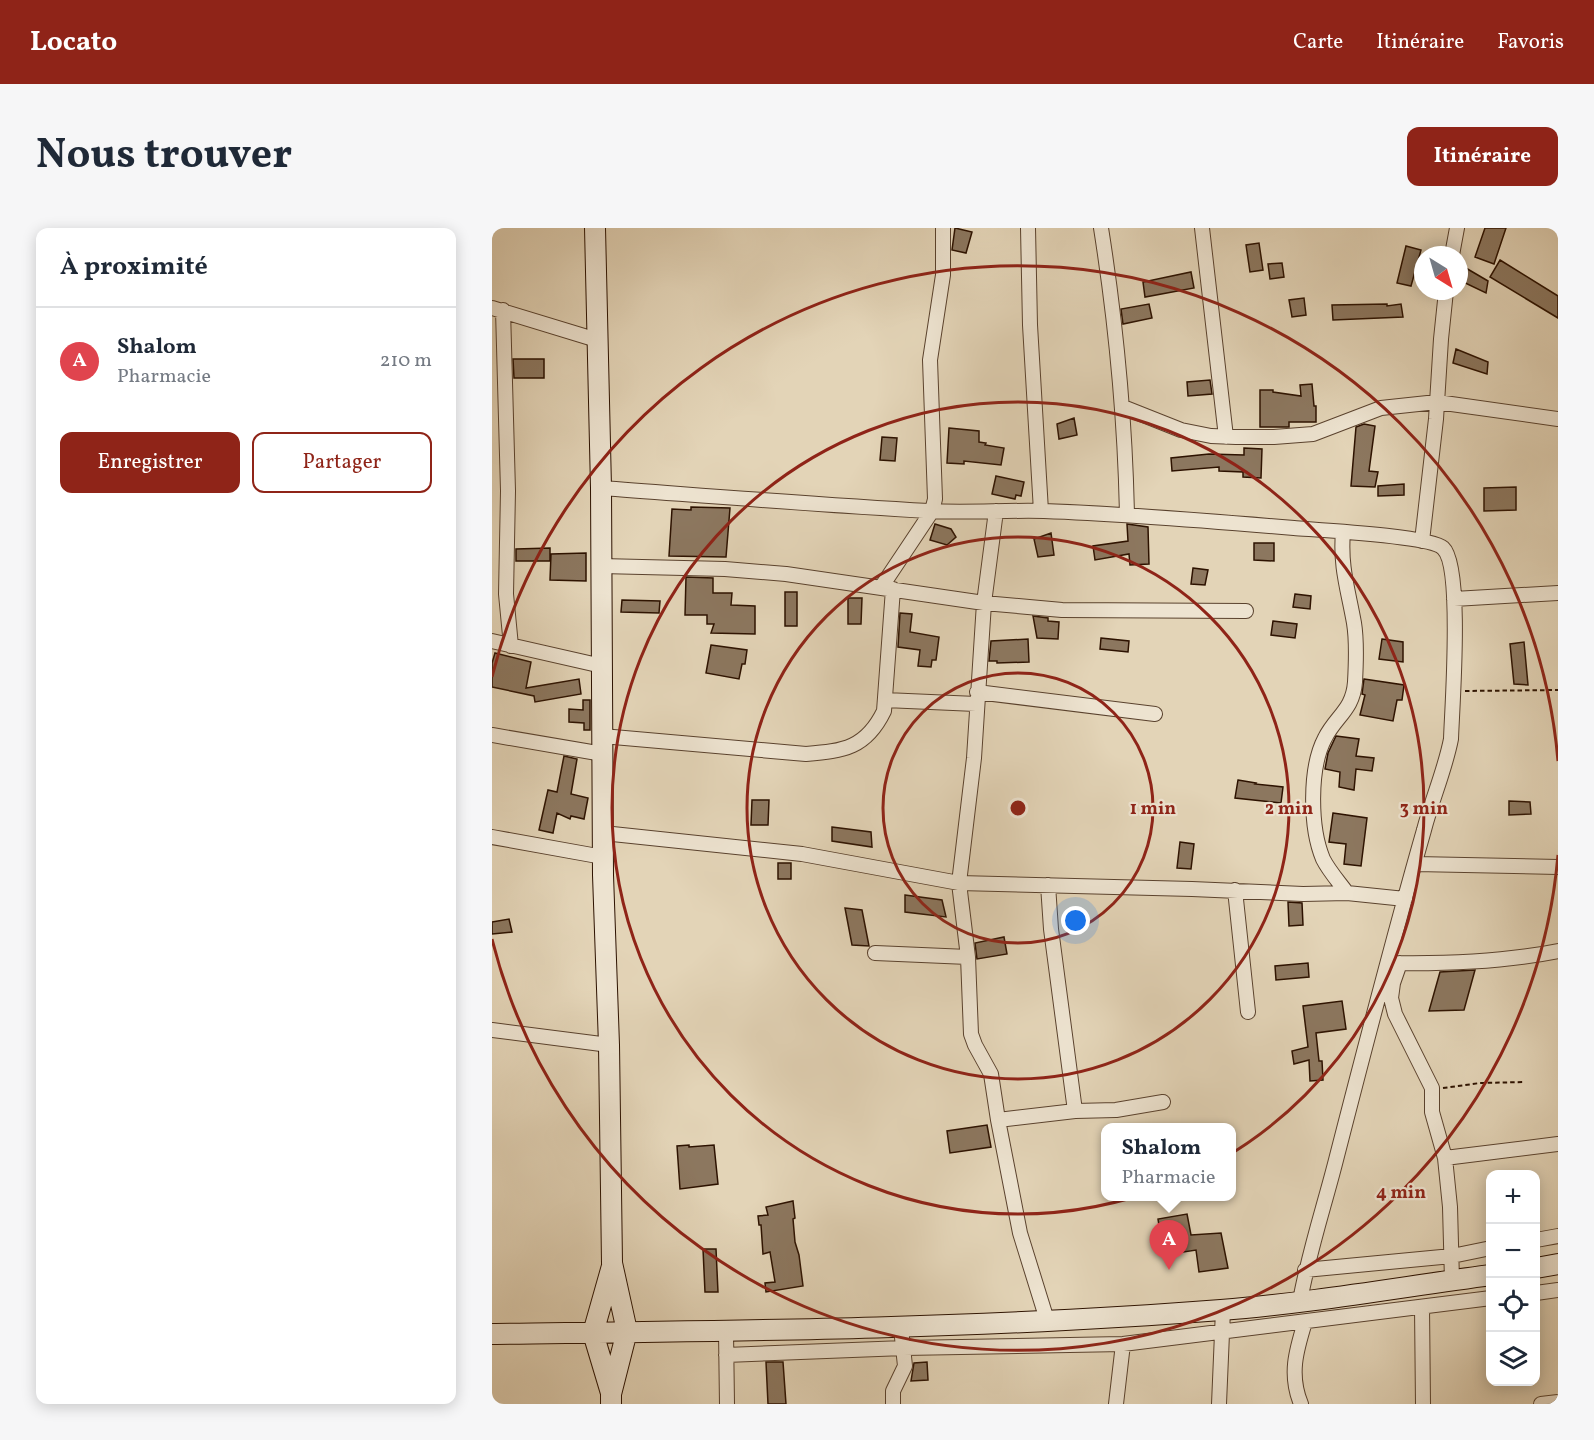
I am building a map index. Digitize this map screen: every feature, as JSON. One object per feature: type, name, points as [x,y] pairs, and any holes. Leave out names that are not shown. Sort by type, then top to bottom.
[{"type":"main road","points":[[595,228],[601,488],[603,857],[609,1045],[612,1263],[627,1331],[611,1399]]},
{"type":"main road","points":[[611,1399],[593,1333],[612,1263]]},
{"type":"main road","points":[[1540,1267],[1558,1264]]},
{"type":"main road","points":[[492,1334],[901,1328],[1223,1310],[1486,1276]]},
{"type":"street","points":[[492,735],[603,745],[806,754],[832,752],[849,748],[863,741],[884,711],[887,588],[932,511],[935,483],[930,360],[943,275],[943,228]]},
{"type":"street","points":[[1028,228],[1030,325],[1041,511]]},
{"type":"street","points":[[1101,228],[1111,291],[1123,407],[1126,515]]},
{"type":"street","points":[[1202,228],[1226,437]]},
{"type":"street","points":[[1454,246],[1457,228]]},
{"type":"street","points":[[1422,541],[1445,300]]},
{"type":"street","points":[[511,646],[506,594],[508,491],[497,309],[597,340]]},
{"type":"street","points":[[1123,407],[1181,430],[1226,437],[1313,434],[1381,408],[1437,402],[1558,419]]},
{"type":"street","points":[[601,488],[932,511],[1041,511],[1126,515],[1343,532],[1422,541],[1442,546],[1448,554],[1452,570],[1454,599],[1451,739],[1405,899],[1393,963],[1305,1270],[1300,1301]]},
{"type":"street","points":[[996,511],[984,603],[976,698],[974,758],[959,884],[968,957],[971,1034],[991,1074],[1020,1233],[1047,1320]]},
{"type":"street","points":[[1343,532],[1343,575],[1354,626],[1354,694],[1349,706],[1326,735],[1321,746],[1314,781],[1314,805],[1319,848],[1324,861],[1347,893]]},
{"type":"street","points":[[601,566],[725,569],[786,574],[984,603],[1082,610],[1246,611]]},
{"type":"street","points":[[1454,599],[1558,593]]},
{"type":"street","points":[[492,641],[602,666]]},
{"type":"street","points":[[885,699],[976,698],[1155,714]]},
{"type":"street","points":[[603,833],[802,855],[959,884],[1235,890],[1294,894],[1347,893],[1405,899]]},
{"type":"street","points":[[492,837],[603,857]]},
{"type":"street","points":[[1416,864],[1558,867]]},
{"type":"street","points":[[1048,885],[1052,939],[1075,1111]]},
{"type":"street","points":[[1235,890],[1248,1012]]},
{"type":"street","points":[[1393,963],[1443,964],[1502,960],[1558,951]]},
{"type":"street","points":[[875,952],[968,957]]},
{"type":"street","points":[[1393,963],[1391,998],[1395,1014],[1432,1088],[1434,1124],[1445,1158],[1450,1207],[1452,1280]]},
{"type":"street","points":[[492,1030],[609,1045]]},
{"type":"street","points":[[998,1120],[1075,1111],[1116,1110],[1163,1102]]},
{"type":"street","points":[[1445,1158],[1558,1144]]},
{"type":"street","points":[[1540,1239],[1558,1236]]},
{"type":"street","points":[[1305,1270],[1452,1256],[1486,1249]]},
{"type":"street","points":[[1540,1292],[1558,1290]]},
{"type":"street","points":[[726,1355],[904,1348],[1123,1344],[1486,1299]]},
{"type":"street","points":[[1422,1307],[1423,1404]]},
{"type":"street","points":[[1219,1404],[1220,1333],[1223,1310]]},
{"type":"street","points":[[1300,1404],[1293,1372],[1305,1322]]},
{"type":"street","points":[[893,1404],[893,1391],[905,1366],[901,1328]]},
{"type":"street","points":[[726,1332],[727,1404]]},
{"type":"street","points":[[1116,1404],[1123,1344]]},
{"type":"street","points":[[1541,1404],[1558,1402]]},
{"type":"path","points":[[1453,691],[1558,690]]},
{"type":"path","points":[[1432,1088],[1480,1083],[1524,1082]]},
{"type":"building","points":[[955,228],[972,232],[966,253],[952,250]]},
{"type":"building","points":[[1485,228],[1506,228],[1494,264],[1475,257]]},
{"type":"building","points":[[1259,243],[1263,270],[1250,272],[1246,245]]},
{"type":"building","points":[[1406,246],[1414,248],[1414,275],[1411,286],[1397,283]]},
{"type":"building","points":[[1500,260],[1558,296],[1558,318],[1490,277]]},
{"type":"building","points":[[1282,263],[1284,277],[1270,279],[1268,264]]},
{"type":"building","points":[[1468,269],[1488,281],[1486,293],[1468,284]]},
{"type":"building","points":[[1191,272],[1194,288],[1145,297],[1143,282]]},
{"type":"building","points":[[1304,298],[1306,315],[1292,317],[1289,300]]},
{"type":"building","points":[[1149,304],[1152,318],[1123,324],[1121,309]]},
{"type":"building","points":[[1387,304],[1387,306],[1401,304],[1403,317],[1333,320],[1332,305]]},
{"type":"building","points":[[1456,349],[1488,362],[1487,374],[1453,363]]},
{"type":"building","points":[[513,359],[544,359],[544,378],[514,378]]},
{"type":"building","points":[[1210,380],[1212,394],[1188,396],[1187,382]]},
{"type":"building","points":[[1312,384],[1316,422],[1289,422],[1289,427],[1260,427],[1260,390],[1273,390],[1273,392],[1301,396],[1300,385]]},
{"type":"building","points":[[1074,418],[1077,435],[1059,439],[1057,424]]},
{"type":"building","points":[[1364,424],[1375,426],[1369,471],[1378,472],[1375,487],[1351,486],[1356,427]]},
{"type":"building","points":[[949,428],[979,431],[979,442],[1004,448],[1001,465],[964,461],[964,464],[947,463]]},
{"type":"building","points":[[882,437],[897,438],[895,461],[880,460]]},
{"type":"building","points":[[1244,448],[1262,449],[1261,478],[1243,477],[1243,472],[1219,471],[1219,467],[1172,471],[1171,458],[1209,454],[1244,455]]},
{"type":"building","points":[[996,476],[1024,482],[1021,496],[1016,495],[1015,499],[992,494]]},
{"type":"building","points":[[1404,484],[1404,495],[1378,496],[1378,486]]},
{"type":"building","points":[[1516,487],[1516,510],[1484,511],[1484,488]]},
{"type":"building","points":[[691,507],[730,508],[726,557],[669,556],[672,509],[691,510]]},
{"type":"building","points":[[935,524],[951,529],[956,537],[947,545],[930,540]]},
{"type":"building","points":[[1127,524],[1148,527],[1149,564],[1130,565],[1129,554],[1095,560],[1093,546],[1128,541]]},
{"type":"building","points":[[1051,533],[1054,555],[1038,557],[1034,539]]},
{"type":"building","points":[[1254,543],[1274,543],[1274,561],[1254,560]]},
{"type":"building","points":[[550,548],[550,561],[516,561],[516,549]]},
{"type":"building","points":[[586,553],[586,581],[550,580],[551,554]]},
{"type":"building","points":[[1193,568],[1208,570],[1205,585],[1191,584]]},
{"type":"building","points":[[686,577],[713,578],[713,593],[732,593],[731,605],[755,606],[755,634],[711,633],[714,624],[707,624],[707,615],[685,615]]},
{"type":"building","points":[[785,592],[797,592],[797,626],[785,626]]},
{"type":"building","points":[[1295,594],[1311,596],[1310,609],[1293,607]]},
{"type":"building","points":[[848,598],[862,598],[861,624],[848,624]]},
{"type":"building","points":[[622,600],[660,601],[659,613],[621,612]]},
{"type":"building","points":[[900,613],[912,614],[910,632],[939,637],[936,660],[932,660],[931,667],[918,666],[920,650],[898,647]]},
{"type":"building","points":[[1033,616],[1059,622],[1058,639],[1037,638]]},
{"type":"building","points":[[1273,621],[1297,624],[1295,638],[1271,635]]},
{"type":"building","points":[[1101,638],[1129,641],[1128,652],[1100,649]]},
{"type":"building","points":[[1028,639],[1029,662],[989,661],[991,641]]},
{"type":"building","points":[[1382,639],[1403,642],[1403,662],[1379,659]]},
{"type":"building","points":[[1524,642],[1528,685],[1514,684],[1510,644]]},
{"type":"building","points":[[711,645],[747,650],[739,679],[706,673]]},
{"type":"building","points":[[495,653],[531,662],[526,688],[579,679],[581,694],[535,702],[534,696],[492,687],[492,663]]},
{"type":"building","points":[[1364,679],[1404,685],[1402,700],[1397,700],[1393,721],[1360,715],[1365,695],[1362,694]]},
{"type":"building","points":[[583,700],[590,700],[590,730],[584,730],[584,723],[569,722],[569,709],[583,710]]},
{"type":"building","points":[[1336,736],[1359,739],[1356,756],[1374,758],[1372,771],[1356,769],[1354,790],[1339,787],[1340,772],[1325,769],[1328,753]]},
{"type":"building","points":[[564,756],[577,759],[571,794],[588,798],[584,819],[571,816],[570,819],[557,813],[553,833],[539,830],[548,790],[557,792]]},
{"type":"building","points":[[1238,780],[1283,787],[1281,803],[1235,798]]},
{"type":"building","points":[[752,800],[769,800],[768,825],[751,825]]},
{"type":"building","points":[[1509,801],[1530,802],[1531,814],[1509,815]]},
{"type":"building","points":[[1333,813],[1367,818],[1361,866],[1344,864],[1346,844],[1329,842]]},
{"type":"building","points":[[832,827],[871,832],[872,847],[832,841]]},
{"type":"building","points":[[1180,842],[1194,844],[1191,869],[1177,868]]},
{"type":"building","points":[[778,863],[791,863],[791,879],[778,879]]},
{"type":"building","points":[[905,895],[942,900],[946,917],[905,912]]},
{"type":"building","points":[[1288,902],[1302,903],[1303,925],[1289,926]]},
{"type":"building","points":[[845,908],[862,910],[869,946],[852,945]]},
{"type":"building","points":[[509,919],[512,932],[492,934],[492,922]]},
{"type":"building","points":[[1004,937],[1007,954],[977,959],[975,943]]},
{"type":"building","points":[[1308,963],[1309,977],[1276,980],[1275,966]]},
{"type":"building","points":[[1475,970],[1464,1010],[1429,1011],[1440,972]]},
{"type":"building","points":[[1342,1001],[1346,1029],[1316,1033],[1319,1061],[1322,1061],[1323,1080],[1310,1081],[1309,1060],[1294,1064],[1292,1051],[1308,1047],[1303,1006]]},
{"type":"building","points":[[987,1125],[991,1147],[950,1153],[947,1131]]},
{"type":"building","points":[[689,1145],[689,1147],[714,1145],[718,1184],[680,1189],[677,1146]]},
{"type":"building","points":[[793,1201],[795,1242],[803,1286],[766,1292],[765,1283],[775,1282],[770,1252],[763,1254],[761,1225],[759,1225],[758,1216],[768,1215],[766,1207]]},
{"type":"building","points":[[1187,1214],[1191,1235],[1221,1233],[1228,1268],[1199,1272],[1196,1250],[1164,1255],[1158,1219]]},
{"type":"building","points":[[703,1249],[716,1249],[718,1292],[705,1292]]},
{"type":"building","points":[[766,1362],[783,1362],[786,1404],[768,1404]]},
{"type":"building","points":[[927,1362],[928,1380],[911,1381],[914,1363]]},
{"type":"place","name":"Shalom","points":[[1169,1270]]}]
